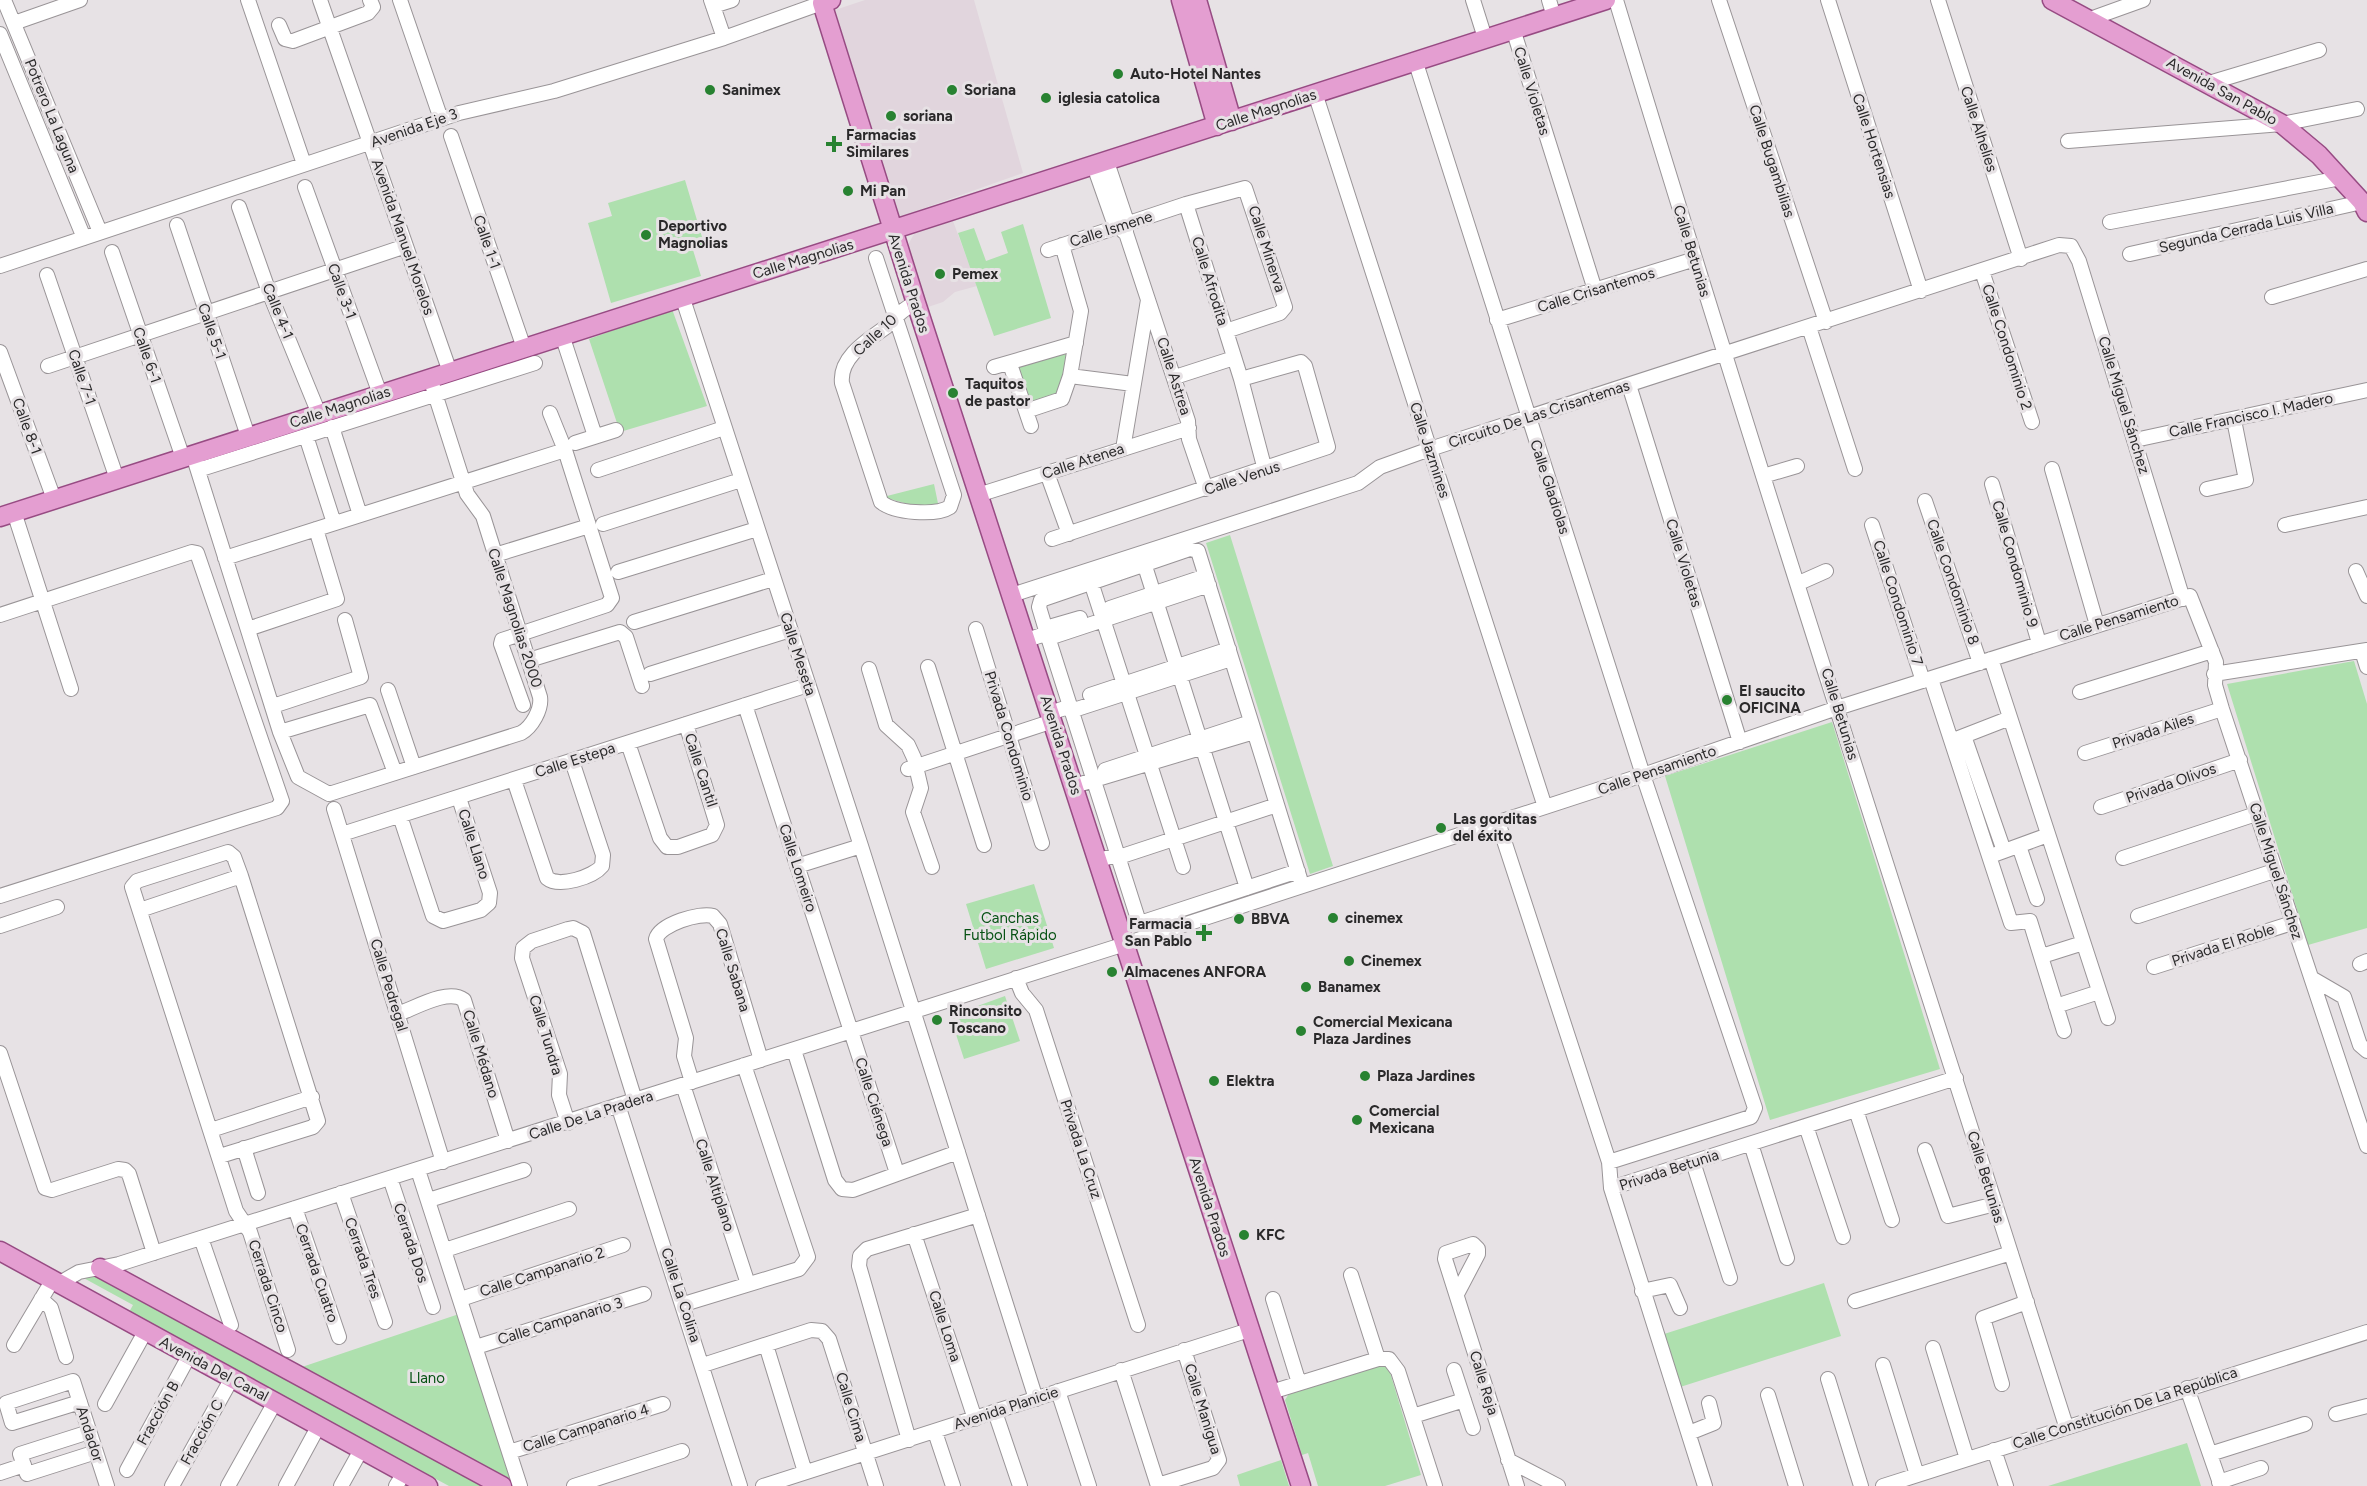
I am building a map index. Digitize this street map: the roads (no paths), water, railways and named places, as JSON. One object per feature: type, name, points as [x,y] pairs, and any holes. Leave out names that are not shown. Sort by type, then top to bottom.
[{"type":"main road","points":[[1181,0],[1225,123]]},
{"type":"main road","points":[[1197,0],[1225,123]]},
{"type":"main road","name":"Calle Magnolias","points":[[7,515],[117,479],[191,461],[248,436],[326,421],[380,394],[432,386],[450,372],[562,335],[892,232],[1513,29],[1551,8],[1606,0]]},
{"type":"main road","name":"Avenida San Pablo","points":[[2052,0],[2282,124],[2319,155],[2365,207]]},
{"type":"main road","name":"Avenida Prados","points":[[826,2],[892,232],[978,495],[1012,595],[1041,635],[1052,717],[1087,780],[1111,856],[1125,944],[1301,1486]]},
{"type":"main road","name":"Avenida Del Canal","points":[[0,1251],[361,1450],[400,1479],[428,1486]]},
{"type":"main road","points":[[100,1268],[501,1486]]},
{"type":"street","name":"Potrero La Laguna","points":[[4,0],[100,232]]},
{"type":"street","points":[[14,23],[80,0]]},
{"type":"street","points":[[248,0],[304,164]]},
{"type":"street","name":"Avenida Manuel Morelos","points":[[320,0],[450,372]]},
{"type":"street","points":[[279,25],[285,39],[290,42],[370,12],[372,7],[370,0]]},
{"type":"street","points":[[400,0],[441,119]]},
{"type":"street","points":[[724,38],[712,3],[732,0]]},
{"type":"street","points":[[1473,0],[1485,38]]},
{"type":"street","name":"Calle Betunias","points":[[1616,0],[1723,355],[1799,583],[2066,1426]]},
{"type":"street","name":"Calle Bugambilias","points":[[1719,0],[1826,322]]},
{"type":"street","name":"Calle Hortensias","points":[[1828,0],[1921,291]]},
{"type":"street","name":"Calle Alhelíes","points":[[1938,0],[2020,259]]},
{"type":"street","points":[[2090,19],[2143,0]]},
{"type":"street","name":"Avenida Eje 3","points":[[0,266],[474,108],[554,92],[724,38],[826,2]]},
{"type":"street","name":"Calle Violetas","points":[[1513,29],[1595,290]]},
{"type":"street","points":[[0,34],[84,238]]},
{"type":"street","points":[[2209,83],[2319,50]]},
{"type":"street","name":"Calle Gladiolas","points":[[1415,60],[1643,775],[1755,1110],[1750,1117],[1609,1162]]},
{"type":"street","name":"Calle Jazmines","points":[[1316,93],[1545,807]]},
{"type":"street","points":[[2068,141],[2282,124],[2357,110]]},
{"type":"street","name":"Calle 1-1","points":[[451,136],[524,348]]},
{"type":"street","name":"Calle Astrea","points":[[1100,164],[1175,377],[1189,428],[1190,444],[1206,489]]},
{"type":"street","points":[[2110,222],[2341,178]]},
{"type":"street","name":"Calle 3-1","points":[[305,188],[380,394]]},
{"type":"street","name":"Calle Minerva","points":[[1186,204],[1239,188],[1247,190],[1285,304],[1280,313],[1226,331]]},
{"type":"street","name":"Calle Ismene","points":[[1026,411],[1062,399],[1070,376],[1081,309],[1062,245],[1123,228],[1186,204]]},
{"type":"street","name":"Calle Afrodita","points":[[1186,204],[1241,379],[1264,470]]},
{"type":"street","name":"Calle 4-1","points":[[239,207],[269,292],[326,421],[360,515]]},
{"type":"street","name":"Segunda Cerrada Luis Villa","points":[[2130,254],[2365,207]]},
{"type":"street","name":"Calle 5-1","points":[[177,225],[248,436]]},
{"type":"street","points":[[1048,250],[1062,245]]},
{"type":"street","name":"Circuito De Las Crisantemas","points":[[1012,595],[1358,483],[1380,467],[1430,449],[2059,245],[2071,246]]},
{"type":"street","points":[[48,366],[406,246]]},
{"type":"street","name":"Calle Miguel Sánchez","points":[[2071,246],[2079,261],[2186,597],[2216,662],[2214,674],[2222,709],[2367,1146]]},
{"type":"street","name":"Calle 6-1","points":[[112,252],[140,334],[191,461]]},
{"type":"street","points":[[876,258],[894,318]]},
{"type":"street","name":"Calle Crisantemos","points":[[1497,320],[1695,260]]},
{"type":"street","points":[[2272,297],[2367,269]]},
{"type":"street","name":"Calle Condominio 2","points":[[1982,271],[2032,422]]},
{"type":"street","name":"Calle 7-1","points":[[47,275],[117,479]]},
{"type":"street","name":"Calle Meseta","points":[[681,296],[861,846],[1036,1399]]},
{"type":"street","name":"Calle Astrea","points":[[1123,449],[1148,298]]},
{"type":"street","name":"Calle 10","points":[[894,318],[954,495],[950,507],[938,513],[890,507],[881,502],[842,383],[842,373],[852,355],[904,309],[916,303]]},
{"type":"street","points":[[1809,327],[1855,470]]},
{"type":"street","points":[[562,335],[595,436]]},
{"type":"street","points":[[994,367],[1076,343]]},
{"type":"street","name":"Calle 8-1","points":[[0,352],[54,500]]},
{"type":"street","points":[[1175,377],[1234,358]]},
{"type":"street","name":"Calle Venus","points":[[1052,539],[1328,447],[1329,441],[1301,362],[1241,379]]},
{"type":"street","points":[[395,773],[369,705],[280,732],[248,628],[191,461],[306,435],[326,421],[432,386],[535,363]]},
{"type":"street","points":[[1010,364],[1031,426]]},
{"type":"street","points":[[1070,376],[1133,384]]},
{"type":"street","name":"Calle Violetas","points":[[1629,385],[1740,742]]},
{"type":"street","name":"Calle Magnolias 2000","points":[[280,732],[296,776],[329,794],[528,729],[541,703],[483,516],[469,497],[463,482],[432,386]]},
{"type":"street","name":"Calle Francisco I. Madero","points":[[2135,440],[2367,390]]},
{"type":"street","points":[[523,705],[501,643],[504,639],[611,601],[596,525],[570,446],[550,413]]},
{"type":"street","points":[[2207,489],[2246,480],[2234,420]]},
{"type":"street","points":[[598,470],[724,428]]},
{"type":"street","name":"Calle Atenea","points":[[978,495],[1189,428]]},
{"type":"street","points":[[225,558],[463,482],[616,430]]},
{"type":"street","points":[[306,435],[334,523]]},
{"type":"street","points":[[1764,476],[1797,466]]},
{"type":"street","points":[[2052,469],[2097,625]]},
{"type":"street","points":[[1047,473],[1069,534]]},
{"type":"street","points":[[495,555],[741,480]]},
{"type":"street","name":"Calle Condominio 9","points":[[1992,484],[2039,643]]},
{"type":"street","name":"Calle Condominio 8","points":[[1925,501],[2010,718],[2108,1018]]},
{"type":"street","points":[[2285,525],[2367,507]]},
{"type":"street","points":[[7,515],[43,602],[71,689]]},
{"type":"street","name":"Calle Condominio 7","points":[[1872,525],[1927,680],[1958,738]]},
{"type":"street","points":[[248,628],[337,598],[316,529]]},
{"type":"street","points":[[618,572],[756,529]]},
{"type":"street","points":[[1252,727],[1087,780],[1070,707],[1041,635],[1039,607],[1041,600],[1144,563],[1193,549],[1199,554],[1302,885]]},
{"type":"street","points":[[0,615],[192,552],[199,555],[282,801],[277,807],[0,896]]},
{"type":"street","points":[[1144,563],[1247,888]]},
{"type":"street","points":[[1799,583],[1826,571]]},
{"type":"street","points":[[2356,571],[2367,596]]},
{"type":"street","points":[[634,622],[773,579]]},
{"type":"street","points":[[1041,635],[1208,581]]},
{"type":"street","points":[[1091,582],[1184,867]]},
{"type":"street","name":"Calle Pensamiento","points":[[1125,944],[1643,775],[1838,708],[2186,597]]},
{"type":"street","points":[[273,706],[361,677],[345,620]]},
{"type":"street","name":"Privada Condominio","points":[[976,629],[1042,843]]},
{"type":"street","points":[[529,660],[620,632],[626,637],[646,680],[789,630]]},
{"type":"street","points":[[2080,692],[2212,651]]},
{"type":"street","points":[[2214,674],[2364,651],[2367,667]]},
{"type":"street","points":[[912,768],[1008,736],[1070,707],[1230,654]]},
{"type":"street","points":[[928,667],[984,845]]},
{"type":"street","points":[[869,669],[886,725],[891,732],[908,745],[912,768],[921,788],[913,812],[932,867]]},
{"type":"street","name":"Calle Estepa","points":[[342,834],[808,685]]},
{"type":"street","points":[[388,690],[414,767]]},
{"type":"street","name":"Calle Lomeiro","points":[[745,705],[850,1031]]},
{"type":"street","name":"Privada Ailes","points":[[2085,753],[2222,709]]},
{"type":"street","points":[[1958,738],[2010,718]]},
{"type":"street","name":"Calle Cantil","points":[[628,743],[660,838],[667,847],[678,847],[712,835],[717,825],[686,724]]},
{"type":"street","points":[[1958,738],[2004,851]]},
{"type":"street","points":[[1958,738],[1990,857],[2011,922],[2030,921],[2064,1031]]},
{"type":"street","name":"Privada Olivos","points":[[2102,807],[2240,760]]},
{"type":"street","points":[[514,780],[547,878],[557,883],[594,872],[602,866],[603,855],[572,761]]},
{"type":"street","name":"Calle Llano","points":[[400,816],[433,916],[443,921],[481,910],[489,903],[490,892],[459,798]]},
{"type":"street","points":[[1276,801],[1111,856],[1137,916],[1143,921],[1298,871]]},
{"type":"street","name":"Calle Pedregal","points":[[334,809],[443,1162]]},
{"type":"street","points":[[2123,858],[2256,814]]},
{"type":"street","points":[[1498,822],[1609,1162],[1611,1188]]},
{"type":"street","points":[[1990,857],[2048,835]]},
{"type":"street","points":[[797,866],[861,846]]},
{"type":"street","points":[[2019,846],[2037,898]]},
{"type":"street","name":"Cerrada Cinco","points":[[241,876],[234,856],[228,852],[137,881],[132,887],[236,1211],[250,1232],[288,1350]]},
{"type":"street","points":[[2138,916],[2274,871]]},
{"type":"street","points":[[140,910],[241,876],[318,1118],[316,1126],[220,1156]]},
{"type":"street","points":[[0,926],[57,907]]},
{"type":"street","name":"Calle Sabana","points":[[688,1083],[684,1056],[686,1038],[656,939],[657,933],[666,926],[708,914],[720,924],[761,1060]]},
{"type":"street","name":"Privada El Roble","points":[[2154,967],[2292,923]]},
{"type":"street","name":"Calle Tundra","points":[[568,1122],[559,1095],[560,1074],[522,958],[523,948],[532,940],[568,929],[579,930],[586,938],[635,1100]]},
{"type":"street","points":[[2042,956],[2083,943]]},
{"type":"street","name":"Calle De La Pradera","points":[[55,1283],[74,1274],[154,1253],[1125,944]]},
{"type":"street","name":"Privada La Cruz","points":[[1016,978],[1022,993],[1036,1010],[1138,1325]]},
{"type":"street","points":[[2313,979],[2344,997],[2360,1045],[2367,1051]]},
{"type":"street","points":[[2056,1006],[2099,992]]},
{"type":"street","name":"Calle Médano","points":[[398,1014],[448,996],[454,995],[464,1000],[508,1141]]},
{"type":"street","name":"Calle Ciénega","points":[[850,1031],[897,1173]]},
{"type":"street","points":[[794,1050],[835,1180],[842,1189],[853,1190],[958,1152]]},
{"type":"street","points":[[0,1053],[45,1188],[52,1190],[118,1169],[125,1170],[129,1174],[154,1253]]},
{"type":"street","points":[[684,1304],[799,1269],[807,1262],[808,1251],[744,1065]]},
{"type":"street","name":"Privada Betunia","points":[[1705,1486],[1611,1188],[1956,1078]]},
{"type":"street","name":"Calle Altiplano","points":[[688,1083],[748,1284]]},
{"type":"street","points":[[211,1130],[312,1097]]},
{"type":"street","name":"Calle La Colina","points":[[618,1105],[684,1304],[740,1486]]},
{"type":"street","points":[[1856,1110],[1892,1220]]},
{"type":"street","points":[[1806,1126],[1843,1237]]},
{"type":"street","points":[[1751,1144],[1788,1258]]},
{"type":"street","points":[[244,1148],[258,1193]]},
{"type":"street","points":[[1925,1149],[1948,1216],[1995,1204]]},
{"type":"street","points":[[1693,1162],[1730,1278]]},
{"type":"street","points":[[418,1170],[520,1486]]},
{"type":"street","points":[[429,1200],[524,1170]]},
{"type":"street","name":"Cerrada Dos","points":[[390,1178],[433,1307]]},
{"type":"street","name":"Cerrada Tres","points":[[341,1193],[385,1322]]},
{"type":"street","name":"Cerrada Cuatro","points":[[295,1208],[339,1337]]},
{"type":"street","points":[[445,1250],[569,1209]]},
{"type":"street","points":[[909,1440],[859,1266],[860,1256],[867,1249],[978,1215]]},
{"type":"street","name":"Calle Loma","points":[[914,1234],[975,1419]]},
{"type":"street","points":[[201,1238],[231,1325]]},
{"type":"street","name":"Calle Reja","points":[[1456,1294],[1478,1249],[1471,1243],[1446,1253],[1456,1294],[1517,1486]]},
{"type":"street","name":"Calle Campanario 2","points":[[461,1299],[622,1245]]},
{"type":"street","points":[[1855,1301],[2011,1253]]},
{"type":"street","points":[[1351,1275],[1378,1359]]},
{"type":"street","points":[[14,1345],[41,1299],[55,1283]]},
{"type":"street","points":[[1642,1291],[1670,1285],[1680,1308]]},
{"type":"street","name":"Calle Campanario 3","points":[[476,1347],[644,1294]]},
{"type":"street","points":[[41,1299],[51,1308],[66,1357]]},
{"type":"street","points":[[1273,1299],[1299,1383]]},
{"type":"street","points":[[2002,1384],[1983,1318],[2027,1302]]},
{"type":"street","name":"Calle Cima","points":[[766,1345],[811,1330],[822,1331],[829,1339],[876,1486]]},
{"type":"street","name":"Avenida Planicie","points":[[763,1486],[1249,1330]]},
{"type":"street","points":[[105,1404],[145,1332]]},
{"type":"street","name":"Calle Constitución De La República","points":[[1883,1486],[2367,1332]]},
{"type":"street","points":[[703,1365],[766,1345],[805,1472]]},
{"type":"street","points":[[1933,1348],[1967,1459]]},
{"type":"street","name":"Calle Manigua","points":[[1121,1370],[1158,1486],[1214,1468],[1218,1463],[1184,1350]]},
{"type":"street","name":"Fracción B","points":[[127,1470],[189,1356]]},
{"type":"street","points":[[1271,1392],[1378,1359],[1389,1359],[1395,1364],[1435,1486]]},
{"type":"street","points":[[1883,1365],[1917,1475]]},
{"type":"street","points":[[1454,1370],[1473,1428]]},
{"type":"street","name":"Fracción C","points":[[172,1486],[232,1378]]},
{"type":"street","points":[[1828,1380],[1861,1486]]},
{"type":"street","name":"Andador","points":[[4,1412],[6,1403],[73,1381],[96,1452],[103,1485]]},
{"type":"street","points":[[2187,1388],[2220,1484],[2261,1468]]},
{"type":"street","points":[[1058,1391],[1089,1486]]},
{"type":"street","points":[[1768,1395],[1796,1486]]},
{"type":"street","points":[[1413,1416],[1464,1400]]},
{"type":"street","points":[[4,1412],[12,1423],[80,1402]]},
{"type":"street","points":[[228,1486],[275,1402]]},
{"type":"street","points":[[1689,1433],[1714,1423],[1709,1403]]},
{"type":"street","name":"Calle Campanario 4","points":[[509,1452],[663,1404]]},
{"type":"street","points":[[2336,1414],[2367,1406]]},
{"type":"street","points":[[995,1412],[1020,1486]]},
{"type":"street","points":[[2210,1454],[2306,1424]]},
{"type":"street","points":[[286,1486],[318,1427]]},
{"type":"street","points":[[89,1432],[20,1454],[27,1474],[96,1452]]},
{"type":"street","points":[[935,1432],[953,1486]]},
{"type":"street","points":[[341,1486],[361,1450]]},
{"type":"street","points":[[1994,1450],[2006,1486]]},
{"type":"street","points":[[574,1486],[682,1451]]},
{"type":"street","points":[[1508,1460],[1555,1486]]},
{"type":"street","points":[[0,1473],[24,1465]]},
{"type":"place","name":"Auto-Hotel Nantes","points":[[1118,74]]},
{"type":"place","name":"Sanimex","points":[[710,90]]},
{"type":"place","name":"Soriana","points":[[952,90]]},
{"type":"place","name":"iglesia catolica","points":[[1046,98]]},
{"type":"place","name":"soriana","points":[[891,116]]},
{"type":"place","name":"Farmacias Similares","points":[[834,144]]},
{"type":"place","name":"Mi Pan","points":[[848,191]]},
{"type":"place","name":"Deportivo Magnolias","points":[[646,235]]},
{"type":"place","name":"Pemex","points":[[940,274]]},
{"type":"place","name":"Taquitos de pastor","points":[[953,393]]},
{"type":"place","name":"El saucito OFICINA","points":[[1727,700]]},
{"type":"place","name":"Las gorditas del éxito","points":[[1441,828]]},
{"type":"place","name":"cinemex","points":[[1333,918]]},
{"type":"place","name":"BBVA","points":[[1239,919]]},
{"type":"place","name":"Farmacia San Pablo","points":[[1204,933]]},
{"type":"place","name":"Cinemex","points":[[1349,961]]},
{"type":"place","name":"Almacenes ANFORA","points":[[1112,972]]},
{"type":"place","name":"Banamex","points":[[1306,987]]},
{"type":"place","name":"Rinconsito Toscano","points":[[937,1020]]},
{"type":"place","name":"Comercial Mexicana Plaza Jardines","points":[[1301,1031]]},
{"type":"place","name":"Plaza Jardines","points":[[1365,1076]]},
{"type":"place","name":"Elektra","points":[[1214,1081]]},
{"type":"place","name":"Comercial Mexicana","points":[[1357,1120]]},
{"type":"place","name":"KFC","points":[[1244,1235]]},
{"type":"park label","name":"Canchas Futbol Rápido","points":[[1010,926]]},
{"type":"park label","name":"Llano","points":[[427,1378]]}]
